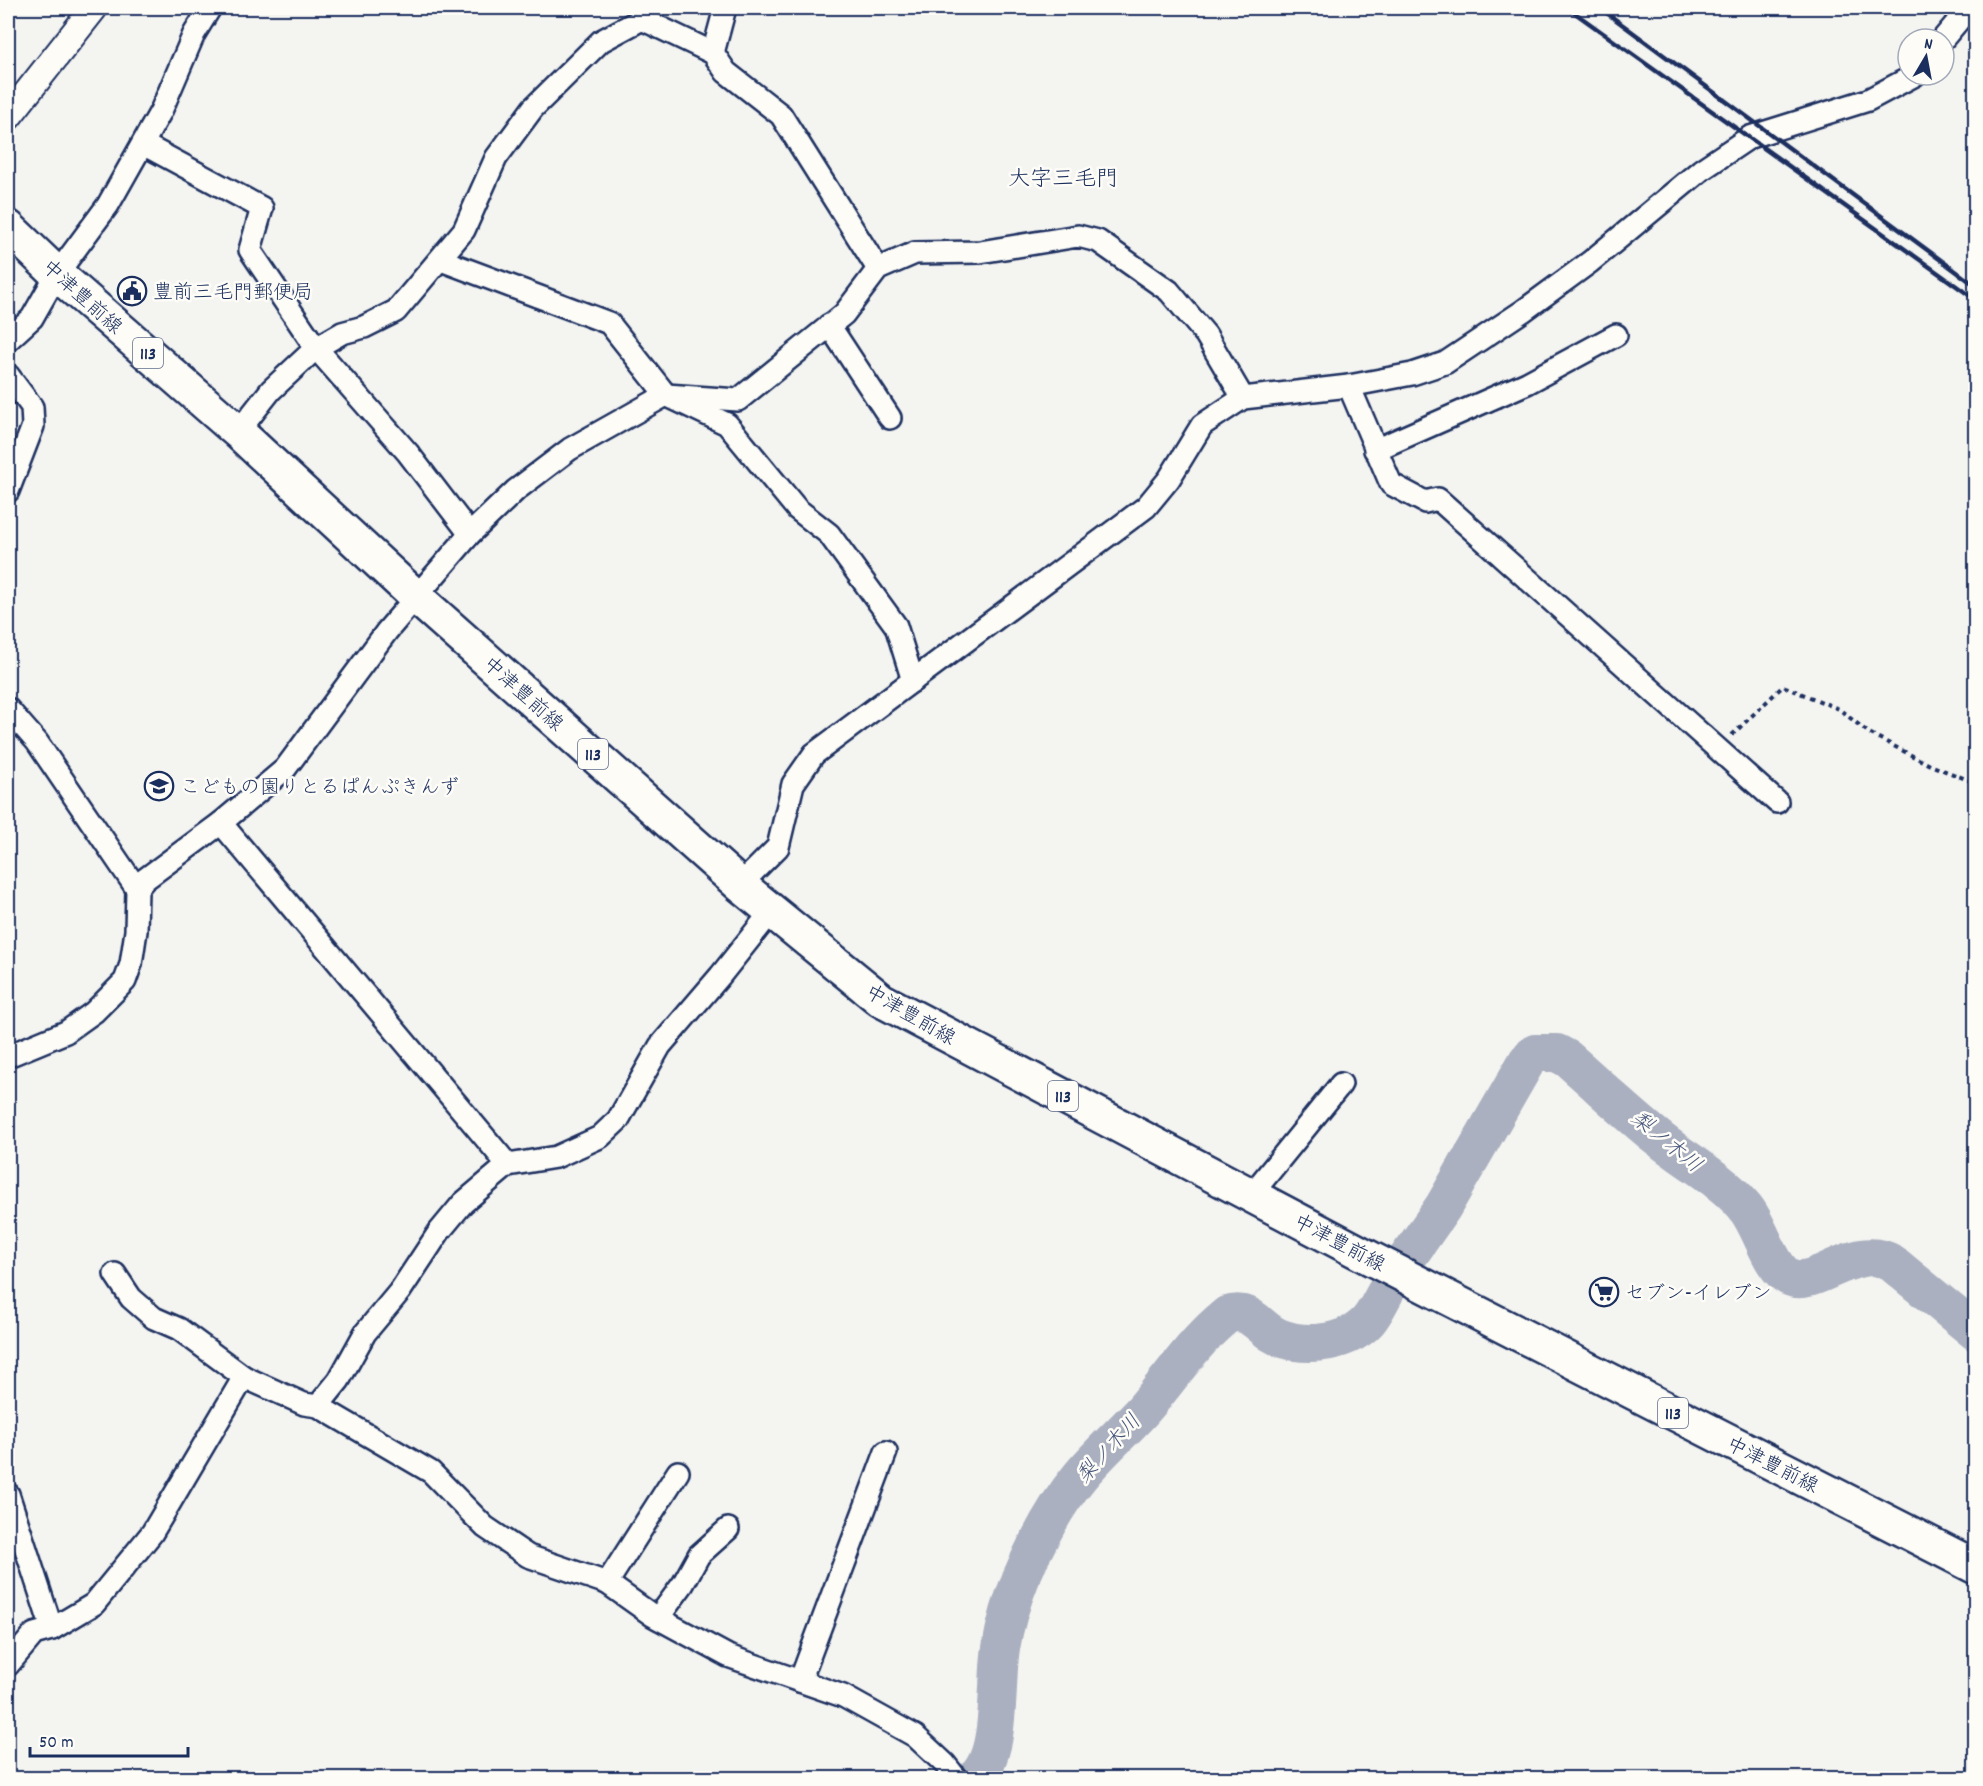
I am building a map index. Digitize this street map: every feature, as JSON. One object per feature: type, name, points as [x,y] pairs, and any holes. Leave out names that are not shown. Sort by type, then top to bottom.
[{"type":"main road","name":"中津豊前線","points":[[8,227],[57,274],[238,432],[415,596],[740,885],[881,1000],[1251,1195],[1976,1568]]},
{"type":"street","points":[[8,117],[94,8]]},
{"type":"street","points":[[8,340],[32,318],[57,274],[108,205],[161,111],[194,34],[210,8]]},
{"type":"street","points":[[713,53],[725,8]]},
{"type":"street","points":[[1953,27],[1969,8]]},
{"type":"street","points":[[238,432],[271,390],[316,348],[342,333],[364,327],[396,311],[464,230],[496,158],[533,108],[601,41],[642,19],[713,53],[726,72],[782,115],[878,269]]},
{"type":"street","points":[[740,885],[778,847],[793,784],[814,754],[1146,507],[1169,479],[1202,425],[1243,398],[1349,386],[1412,374],[1445,363],[1481,342],[1590,262],[1701,170],[1750,137],[1868,100],[1896,85]]},
{"type":"street","points":[[143,144],[262,208],[250,250],[316,348],[408,453],[470,534]]},
{"type":"street","points":[[137,888],[144,880],[221,824],[285,769],[372,649],[415,596],[470,534],[516,490],[570,449],[666,395],[738,400],[844,314],[878,269],[915,253],[980,252],[1078,237],[1098,241],[1169,291],[1206,335],[1243,398]]},
{"type":"street","points":[[441,260],[609,323],[666,395],[727,424],[797,509],[829,534],[896,626],[913,681]]},
{"type":"street","points":[[829,325],[890,418]]},
{"type":"street","points":[[1375,450],[1527,383],[1616,335]]},
{"type":"street","points":[[8,375],[32,407],[33,426],[8,491]]},
{"type":"street","points":[[1349,386],[1391,484],[1425,502],[1438,499],[1777,802]]},
{"type":"street","points":[[8,709],[37,742],[137,888],[136,931],[131,964],[125,981],[94,1012],[66,1032],[8,1056]]},
{"type":"street","points":[[221,824],[508,1166]]},
{"type":"street","points":[[318,1406],[339,1380],[365,1333],[400,1291],[439,1232],[463,1203],[508,1166],[556,1156],[600,1137],[618,1120],[660,1046],[771,912]]},
{"type":"street","points":[[1251,1195],[1341,1084]]},
{"type":"street","points":[[115,1274],[131,1298],[154,1318],[179,1329],[244,1377],[304,1404],[318,1406],[431,1472],[485,1527],[528,1556],[607,1583],[658,1618],[729,1656],[843,1696],[915,1736],[945,1764],[956,1779]]},
{"type":"street","points":[[8,1665],[34,1634],[52,1629],[94,1604],[152,1533],[244,1377]]},
{"type":"street","points":[[800,1681],[886,1452]]},
{"type":"street","points":[[607,1583],[678,1472]]},
{"type":"street","points":[[8,1494],[52,1629]]},
{"type":"street","points":[[658,1618],[683,1584],[699,1555],[728,1529]]},
{"type":"path","points":[[1718,749],[1783,686],[1839,709],[1869,733],[1930,765],[1976,783]]},
{"type":"waterway","name":"梨ノ木川","points":[[1408,1257],[1443,1207],[1527,1061],[1535,1053],[1557,1053],[1568,1059],[1657,1137],[1734,1195],[1755,1222],[1776,1264],[1789,1277],[1800,1279],[1811,1277],[1850,1261],[1878,1258],[1892,1263],[1976,1332]]},
{"type":"waterway","name":"梨ノ木川","points":[[975,1778],[984,1767],[994,1736],[1001,1648],[1015,1595],[1047,1525],[1080,1476],[1143,1410],[1203,1337],[1227,1315],[1234,1313],[1246,1315],[1271,1333],[1294,1342],[1321,1342],[1335,1340],[1359,1329],[1371,1318],[1385,1293]]},
{"type":"railway","points":[[1568,8],[1976,300]]},
{"type":"railway","points":[[1600,8],[1976,286]]},
{"type":"place","name":"豊前三毛門郵便局","points":[[132,291]]},
{"type":"place","name":"こどもの園りとるぱんぷきんず","points":[[159,786]]},
{"type":"place","name":"セブン-イレブン","points":[[1604,1292]]},
{"type":"district","name":"大字三毛門","points":[[1063,177]]}]
